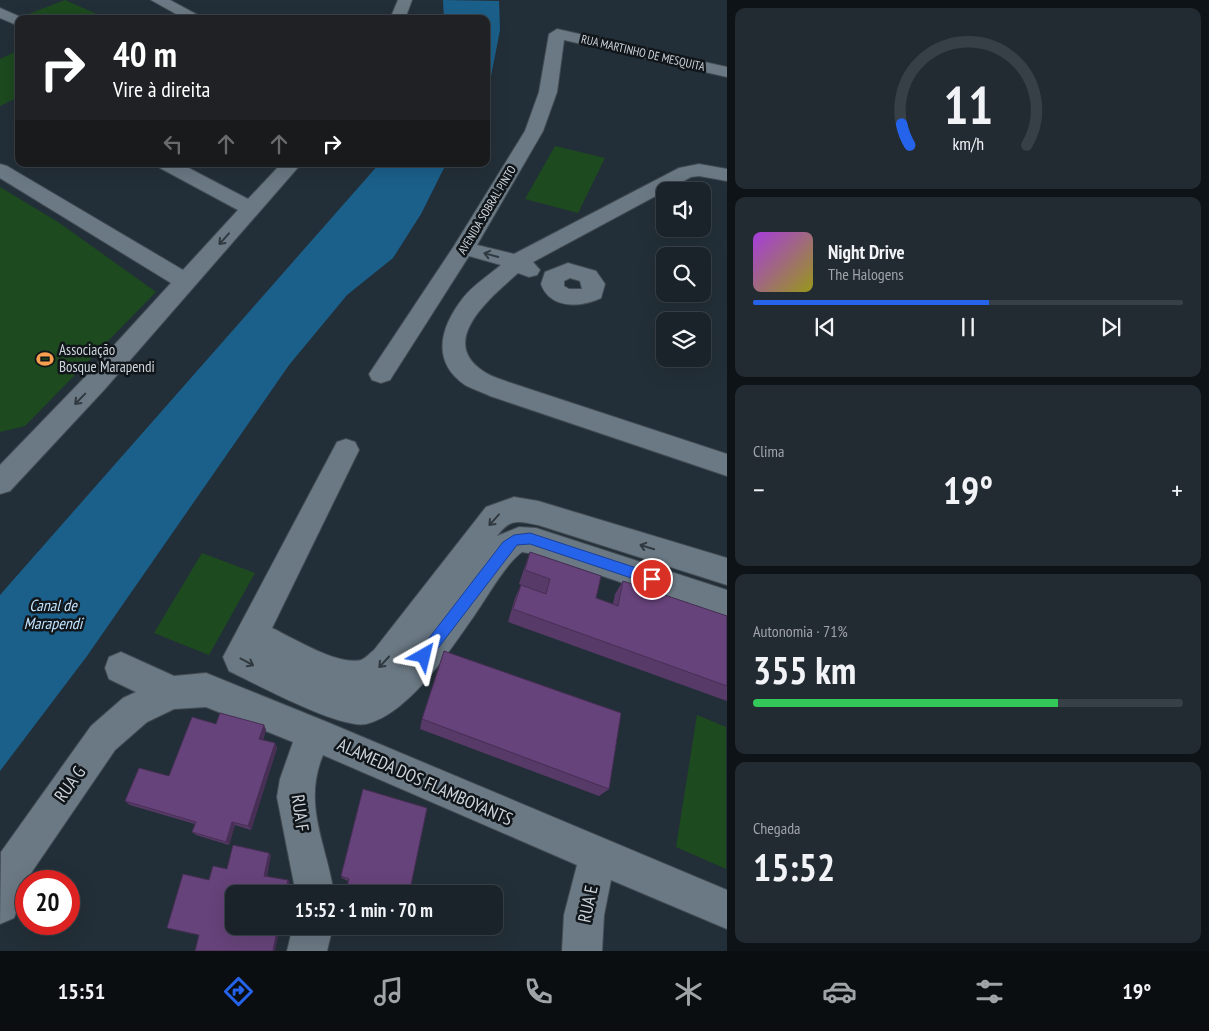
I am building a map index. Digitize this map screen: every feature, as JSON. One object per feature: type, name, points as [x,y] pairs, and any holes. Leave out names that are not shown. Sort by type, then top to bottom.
[{"type":"street","points":[[158,0],[190,15]]},
{"type":"street","points":[[399,15],[405,0]]},
{"type":"street","points":[[0,13],[15,19]]},
{"type":"street","name":"AVENIDA SOBRAL PINTO","points":[[381,374],[460,256],[534,131],[548,92],[556,34],[559,34]]},
{"type":"street","name":"RUA MARTINHO DE MESQUITA","points":[[559,34],[726,72]]},
{"type":"street","points":[[173,167],[252,209]]},
{"type":"street","points":[[0,483],[95,383],[289,167]]},
{"type":"street","points":[[0,170],[186,282]]},
{"type":"street","points":[[726,176],[699,170],[686,172],[508,269],[472,302],[458,324],[453,345],[458,362],[474,378],[499,389],[726,465]]},
{"type":"street","points":[[460,256],[545,278]]},
{"type":"street","points":[[346,450],[252,636],[239,656],[240,660],[339,703],[365,707],[393,692],[412,671],[507,546],[514,540],[523,538],[540,542],[726,604]]},
{"type":"street","points":[[252,636],[341,676],[360,676],[374,672],[385,661],[496,516],[514,509],[538,513],[726,572]]},
{"type":"street","points":[[121,668],[173,693]]},
{"type":"street","name":"ALAMEDA DOS FLAMBOYANTS","points":[[173,693],[206,690],[315,734],[598,857],[726,910]]},
{"type":"street","name":"RUA G","points":[[0,904],[14,865],[103,738],[135,710],[173,693]]},
{"type":"street","name":"RUA F","points":[[314,885],[296,806],[300,766],[315,734]]},
{"type":"street","name":"RUA E","points":[[582,951],[584,913],[598,857]]},
{"type":"street","points":[[307,951],[311,935]]},
{"type":"green space","points":[[65,0],[99,15],[26,15]]},
{"type":"green space","points":[[15,52],[15,99],[0,106],[0,59]]},
{"type":"green space","points":[[555,146],[605,158],[578,213],[525,199]]},
{"type":"green space","name":"Associação Bosque Marapendi","points":[[0,187],[58,222],[156,292],[25,426],[0,432]]},
{"type":"green space","points":[[202,553],[255,573],[209,655],[154,633]]},
{"type":"green space","points":[[697,715],[726,727],[726,869],[676,847]]},
{"type":"water","points":[[443,0],[499,1],[500,30],[490,81],[490,15],[444,15]]},
{"type":"water","name":"Canal de Marapendi","points":[[376,167],[444,167],[421,214],[393,258],[347,295],[289,365],[87,656],[0,771],[0,595]]},
{"type":"building","points":[[530,552],[601,576],[596,598],[618,606],[623,581],[727,616],[727,686],[513,609],[521,585],[546,594],[550,579],[525,570]]},
{"type":"building","points":[[444,651],[621,713],[609,789],[422,719]]},
{"type":"building","points":[[220,713],[264,725],[259,739],[275,743],[248,826],[232,822],[226,842],[192,832],[196,822],[125,801],[139,768],[169,776],[192,717],[216,724]]},
{"type":"building","points":[[363,789],[427,808],[411,885],[347,885],[349,879],[341,876]]},
{"type":"building","points":[[233,845],[269,853],[264,876],[288,880],[287,885],[225,885],[225,935],[276,935],[273,951],[195,951],[199,935],[167,928],[183,874],[209,880],[213,866],[227,869]]},
{"type":"place","name":"Associação Bosque Marapendi","points":[[45,359]]},
{"type":"route","points":[[424,656],[507,546],[514,540],[530,539],[652,579]]}]
